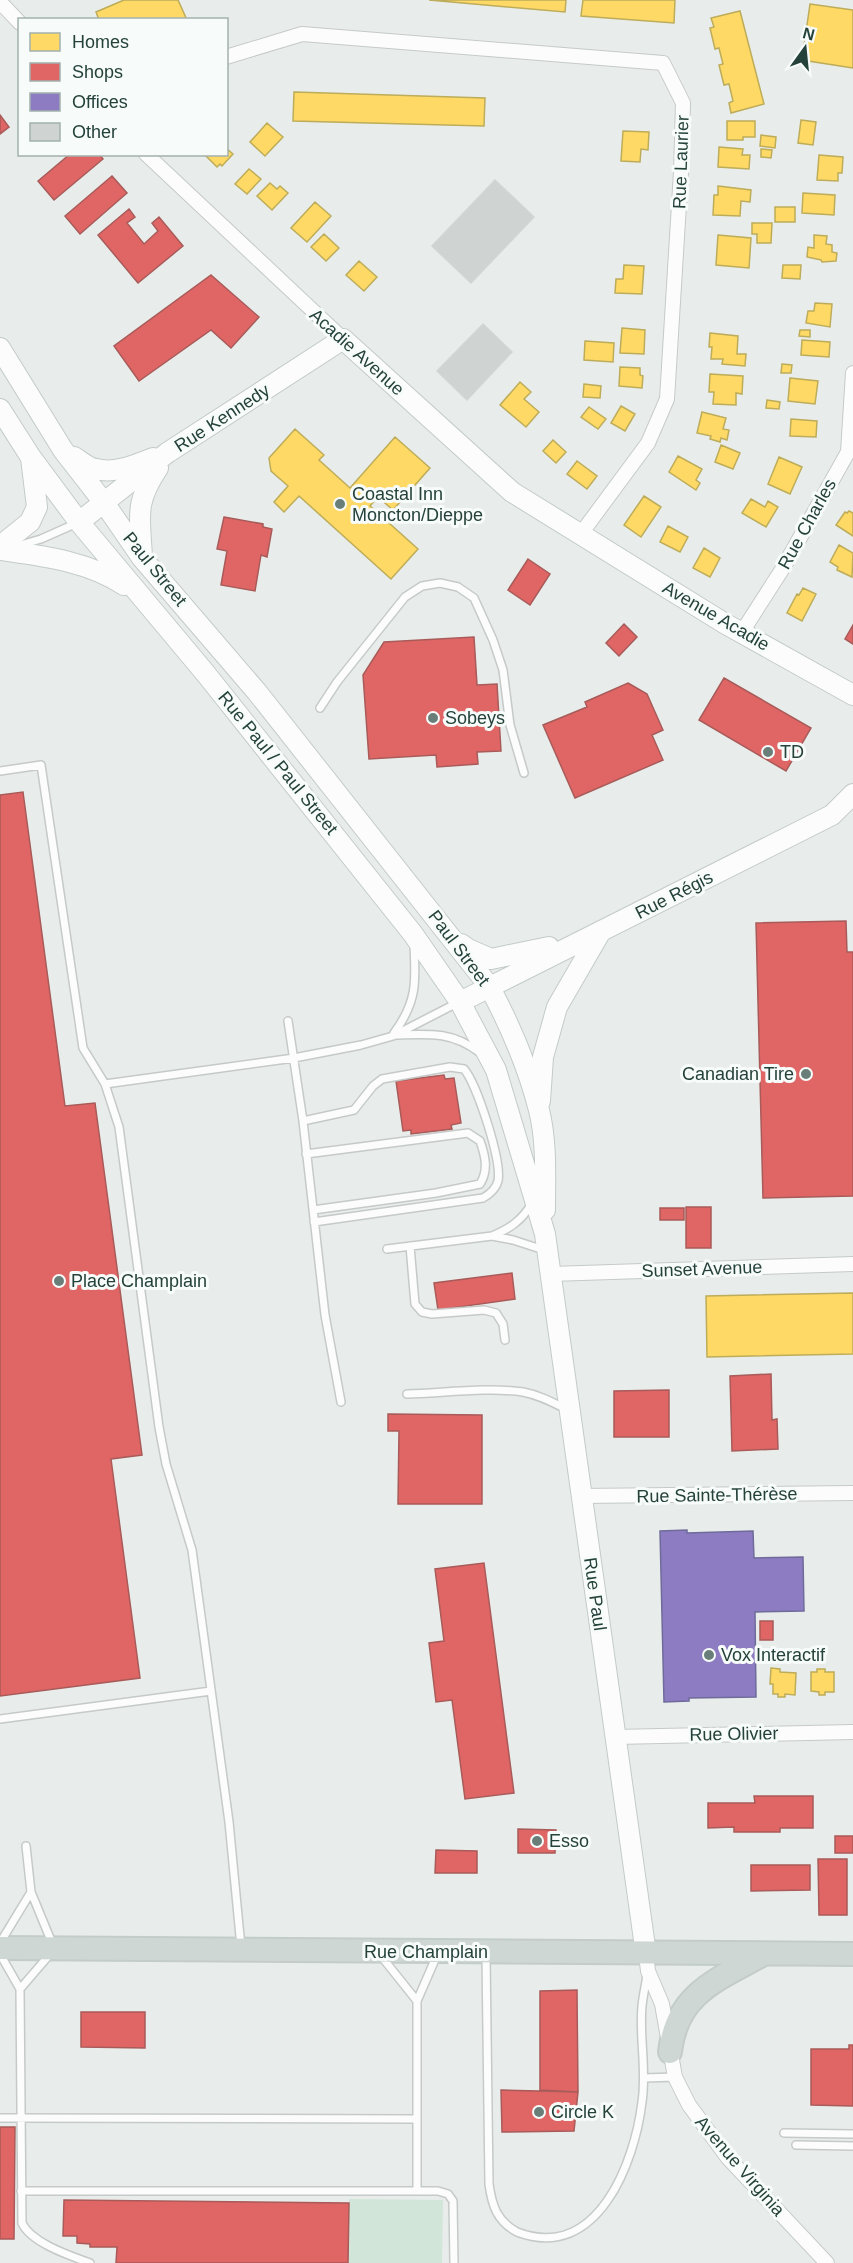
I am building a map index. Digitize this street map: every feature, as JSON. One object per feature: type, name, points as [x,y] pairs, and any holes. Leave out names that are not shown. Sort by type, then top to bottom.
[{"type":"main road","name":"Acadie Avenue","points":[[343,339],[512,492],[579,535]]},
{"type":"main road","name":"Rue Kennedy","points":[[79,522],[105,504],[167,453],[343,339]]},
{"type":"main road","points":[[0,348],[63,450],[94,469],[111,471],[127,468],[167,453]]},
{"type":"main road","name":"Paul Street","points":[[0,409],[30,456],[79,522],[139,595]]},
{"type":"main road","name":"Paul Street","points":[[63,450],[105,504],[142,558],[257,692],[489,986],[510,1026],[539,1111],[545,1156],[546,1243]]},
{"type":"main road","points":[[142,558],[139,509],[145,488],[167,453]]},
{"type":"main road","points":[[0,548],[30,522],[37,507],[30,456]]},
{"type":"main road","name":"Avenue Acadie","points":[[579,535],[853,695]]},
{"type":"main road","points":[[0,548],[78,564],[108,575],[139,595]]},
{"type":"main road","name":"Rue Paul / Paul Street","points":[[139,595],[206,674],[413,934]]},
{"type":"main road","name":"Rue Régis","points":[[460,1002],[832,815],[853,794]]},
{"type":"main road","points":[[832,815],[853,805]]},
{"type":"main road","points":[[447,932],[468,950],[491,959],[533,952],[601,931]]},
{"type":"main road","points":[[539,1111],[543,1057],[557,1007],[601,931]]},
{"type":"main road","name":"Paul Street","points":[[413,934],[460,1002],[496,1070],[546,1243]]},
{"type":"main road","name":"Rue Paul","points":[[546,1243],[647,1963]]},
{"type":"main road","name":"Rue Champlain","points":[[0,1948],[486,1953],[647,1963],[764,1954],[853,1954]]},
{"type":"main road","points":[[670,2052],[671,2038],[679,2018],[698,1993],[710,1983],[764,1954]]},
{"type":"street","points":[[0,2],[18,20]]},
{"type":"street","name":"Rue Laurier","points":[[228,56],[302,34],[663,63],[683,103],[667,399],[648,443],[579,535]]},
{"type":"street","name":"Acadie Avenue","points":[[148,156],[343,339]]},
{"type":"street","name":"Rue Charles","points":[[742,632],[783,568],[848,452],[853,373]]},
{"type":"street","name":"Sunset Avenue","points":[[551,1274],[853,1264]]},
{"type":"street","name":"Rue Sainte-Thérèse","points":[[581,1496],[853,1493]]},
{"type":"street","name":"Rue Olivier","points":[[615,1737],[853,1732]]},
{"type":"street","name":"Avenue Virginia","points":[[647,1963],[662,2004],[675,2077],[689,2105],[711,2138],[827,2263]]},
{"type":"lane","points":[[0,548],[20,546],[79,522]]},
{"type":"lane","points":[[320,708],[337,682],[405,597],[422,586],[440,584],[458,587],[474,598],[493,640],[503,670],[510,725],[524,773]]},
{"type":"lane","points":[[0,771],[41,765],[83,1048],[105,1084],[119,1127],[159,1427],[166,1464],[192,1550],[229,1822],[241,1951]]},
{"type":"lane","points":[[393,1036],[405,1018],[416,980],[413,934]]},
{"type":"lane","points":[[105,1084],[294,1058],[361,1045],[393,1036],[460,1002]]},
{"type":"lane","points":[[288,1021],[303,1121],[328,1336],[341,1402]]},
{"type":"lane","points":[[393,1036],[438,1034],[461,1040],[478,1050],[496,1070]]},
{"type":"lane","points":[[303,1121],[354,1110],[373,1086],[382,1079],[450,1067],[464,1069],[470,1076],[483,1109],[492,1142],[498,1180],[491,1193],[483,1198],[314,1222]]},
{"type":"lane","points":[[306,1154],[468,1133],[480,1141],[485,1154],[486,1175],[480,1184],[313,1210]]},
{"type":"lane","points":[[387,1249],[492,1236],[512,1227],[525,1215],[535,1200]]},
{"type":"lane","points":[[492,1236],[546,1243]]},
{"type":"lane","points":[[410,1246],[415,1304],[422,1312],[432,1314],[484,1310],[496,1313],[503,1323],[504,1340]]},
{"type":"lane","points":[[407,1394],[523,1392],[544,1398],[569,1411]]},
{"type":"lane","points":[[0,1719],[211,1691]]},
{"type":"lane","points":[[20,1989],[54,1949],[31,1892],[26,1846]]},
{"type":"lane","points":[[0,1943],[31,1892]]},
{"type":"lane","points":[[378,1952],[417,2001]]},
{"type":"lane","points":[[417,2191],[417,2001],[438,1952]]},
{"type":"lane","points":[[486,1953],[491,2203],[496,2215],[506,2224],[533,2238],[563,2240],[586,2231],[598,2219],[614,2193],[632,2148],[641,2110],[644,2078],[642,2007],[647,1963]]},
{"type":"lane","points":[[0,1954],[20,1989],[22,2218],[27,2231],[37,2239],[90,2263]]},
{"type":"lane","points":[[644,2078],[675,2077]]},
{"type":"lane","points":[[0,2118],[417,2119]]},
{"type":"lane","points":[[784,2133],[853,2134]]},
{"type":"lane","points":[[796,2145],[853,2145]]},
{"type":"lane","points":[[21,2191],[444,2192],[451,2198],[454,2207],[454,2263]]},
{"type":"green space","points":[[349,2199],[443,2200],[442,2263],[348,2263]]},
{"type":"building: Homes","points":[[124,0],[178,0],[186,18],[98,18],[96,12]]},
{"type":"building: Homes","points":[[429,0],[566,0],[565,12]]},
{"type":"building: Homes","points":[[583,0],[675,0],[674,23],[581,16]]},
{"type":"building: Homes","points":[[810,4],[853,10],[853,68],[802,60]]},
{"type":"building: Homes","points":[[740,11],[764,104],[731,113],[729,103],[733,101],[729,84],[724,85],[719,65],[723,64],[719,48],[715,49],[710,28],[714,27],[711,18]]},
{"type":"building: Homes","points":[[294,92],[485,98],[484,126],[293,121]]},
{"type":"building: Homes","points":[[801,120],[816,122],[813,145],[798,143]]},
{"type":"building: Homes","points":[[727,121],[755,121],[755,137],[727,140]]},
{"type":"building: Homes","points":[[267,123],[283,137],[265,156],[250,142]]},
{"type":"building: Homes","points":[[623,131],[649,132],[648,150],[641,149],[640,162],[621,161]]},
{"type":"building: Homes","points":[[761,135],[776,137],[775,148],[760,146]]},
{"type":"building: Homes","points":[[719,147],[743,149],[742,155],[750,155],[749,169],[718,167]]},
{"type":"building: Homes","points":[[761,149],[772,150],[771,158],[761,157]]},
{"type":"building: Homes","points":[[228,150],[233,154],[222,166],[220,164],[217,167],[206,156],[228,156]]},
{"type":"building: Homes","points":[[819,155],[843,157],[842,173],[838,173],[838,181],[817,180]]},
{"type":"building: Homes","points":[[249,169],[261,179],[247,194],[235,184]]},
{"type":"building: Homes","points":[[270,183],[277,189],[280,186],[288,193],[272,210],[257,196]]},
{"type":"building: Homes","points":[[718,186],[751,190],[750,202],[741,201],[740,216],[713,215],[714,195],[718,195]]},
{"type":"building: Homes","points":[[803,193],[835,195],[834,215],[802,213]]},
{"type":"building: Homes","points":[[315,202],[331,216],[307,242],[291,228]]},
{"type":"building: Homes","points":[[775,207],[795,207],[795,222],[775,222]]},
{"type":"building: Homes","points":[[752,223],[772,223],[771,243],[757,243],[757,234],[752,234]]},
{"type":"building: Homes","points":[[324,234],[339,248],[326,261],[311,247]]},
{"type":"building: Homes","points":[[718,235],[751,238],[749,268],[716,265]]},
{"type":"building: Homes","points":[[814,235],[827,236],[826,244],[832,245],[832,252],[837,253],[836,261],[822,262],[807,257],[808,247],[814,248]]},
{"type":"building: Homes","points":[[359,261],[377,277],[364,291],[346,275]]},
{"type":"building: Homes","points":[[624,265],[644,266],[642,294],[615,293],[616,279],[623,279]]},
{"type":"building: Homes","points":[[783,265],[801,265],[800,279],[782,278]]},
{"type":"building: Homes","points":[[815,303],[832,304],[830,327],[806,323],[808,311],[814,311]]},
{"type":"building: Homes","points":[[622,328],[645,330],[644,354],[620,353]]},
{"type":"building: Homes","points":[[800,330],[810,330],[810,337],[799,336]]},
{"type":"building: Homes","points":[[710,333],[738,336],[737,354],[746,354],[745,366],[722,364],[723,359],[711,359]]},
{"type":"building: Homes","points":[[802,340],[830,342],[829,357],[801,355]]},
{"type":"building: Homes","points":[[585,341],[614,343],[613,362],[584,360]]},
{"type":"building: Homes","points":[[782,364],[792,365],[791,373],[781,373]]},
{"type":"building: Homes","points":[[620,367],[640,368],[640,375],[643,376],[642,388],[619,386]]},
{"type":"building: Homes","points":[[710,374],[743,376],[742,394],[736,393],[736,405],[713,404],[714,392],[709,392]]},
{"type":"building: Homes","points":[[790,378],[818,381],[815,404],[788,401]]},
{"type":"building: Homes","points":[[520,382],[531,392],[524,399],[539,412],[526,427],[500,405]]},
{"type":"building: Homes","points":[[584,384],[601,386],[600,398],[583,397]]},
{"type":"building: Homes","points":[[767,400],[780,402],[779,409],[766,408]]},
{"type":"building: Homes","points":[[621,406],[635,414],[625,431],[611,423]]},
{"type":"building: Homes","points":[[589,407],[606,419],[598,429],[581,417]]},
{"type":"building: Homes","points":[[702,412],[726,418],[723,429],[729,430],[727,440],[721,438],[720,442],[710,439],[711,436],[697,433]]},
{"type":"building: Homes","points":[[791,419],[817,421],[816,437],[790,436]]},
{"type":"building: Homes","name":"Coastal Inn Moncton/Dieppe","points":[[295,429],[324,455],[319,460],[350,488],[395,437],[430,468],[393,510],[378,497],[370,506],[418,549],[391,579],[299,496],[284,512],[274,502],[288,486],[271,471],[269,458]]},
{"type":"building: Homes","points":[[553,440],[566,452],[556,463],[543,451]]},
{"type":"building: Homes","points":[[721,445],[740,453],[733,469],[715,462]]},
{"type":"building: Homes","points":[[678,456],[702,469],[696,480],[700,483],[696,490],[669,472]]},
{"type":"building: Homes","points":[[779,457],[802,467],[790,494],[768,484]]},
{"type":"building: Homes","points":[[577,461],[597,476],[587,489],[567,474]]},
{"type":"building: Homes","points":[[644,496],[661,507],[641,537],[624,525]]},
{"type":"building: Homes","points":[[751,499],[765,507],[768,501],[778,507],[766,527],[742,513]]},
{"type":"building: Homes","points":[[845,512],[853,513],[853,536],[836,525]]},
{"type":"building: Homes","points":[[668,526],[688,537],[680,552],[660,542]]},
{"type":"building: Homes","points":[[839,545],[853,553],[852,577],[837,570],[838,567],[830,562]]},
{"type":"building: Homes","points":[[704,548],[720,558],[710,577],[693,568]]},
{"type":"building: Homes","points":[[803,588],[816,594],[802,621],[787,613],[797,594],[799,595]]},
{"type":"building: Homes","points":[[853,1293],[853,1354],[707,1357],[706,1296]]},
{"type":"building: Homes","points":[[815,1653],[823,1653],[822,1663],[815,1662]]},
{"type":"building: Homes","points":[[771,1668],[780,1669],[780,1672],[796,1673],[795,1695],[785,1694],[785,1697],[778,1697],[778,1694],[773,1694],[773,1684],[770,1684]]},
{"type":"building: Homes","points":[[817,1669],[834,1672],[834,1692],[819,1695],[819,1692],[811,1691],[811,1672],[817,1672]]},
{"type":"building: Shops","points":[[0,115],[9,127],[0,134]]},
{"type":"building: Shops","points":[[68,156],[101,156],[103,159],[54,200],[38,181]]},
{"type":"building: Shops","points":[[112,176],[127,193],[80,234],[65,216]]},
{"type":"building: Shops","points":[[129,209],[135,217],[127,223],[144,244],[158,231],[152,223],[159,217],[183,246],[138,283],[98,235]]},
{"type":"building: Shops","points":[[211,275],[259,317],[231,348],[211,330],[139,381],[114,346]]},
{"type":"building: Shops","points":[[224,517],[263,524],[263,527],[272,529],[267,557],[261,555],[255,591],[221,585],[227,551],[217,549]]},
{"type":"building: Shops","points":[[528,559],[550,574],[530,605],[508,590]]},
{"type":"building: Shops","points":[[624,624],[637,637],[619,656],[606,643]]},
{"type":"building: Shops","points":[[853,625],[853,644],[845,639]]},
{"type":"building: Shops","name":"Sobeys","points":[[474,637],[477,685],[497,684],[501,751],[477,752],[478,764],[437,767],[436,755],[369,759],[363,675],[384,642]]},
{"type":"building: Shops","points":[[724,678],[811,728],[786,771],[699,720]]},
{"type":"building: Shops","points":[[628,683],[647,694],[663,730],[652,735],[663,760],[575,798],[543,725],[587,707],[585,702]]},
{"type":"building: Shops","name":"Place Champlain","points":[[23,792],[65,1106],[95,1103],[142,1455],[111,1459],[140,1678],[0,1696],[0,795]]},
{"type":"building: Shops","name":"Canadian Tire","points":[[846,921],[847,952],[853,952],[853,1196],[763,1198],[756,923]]},
{"type":"building: Shops","points":[[444,1075],[445,1079],[454,1078],[461,1123],[451,1125],[452,1129],[411,1134],[411,1130],[403,1131],[396,1081]]},
{"type":"building: Shops","points":[[686,1207],[711,1207],[711,1248],[686,1248]]},
{"type":"building: Shops","points":[[660,1208],[684,1208],[684,1220],[660,1220]]},
{"type":"building: Shops","points":[[512,1273],[515,1299],[438,1310],[434,1283]]},
{"type":"building: Shops","points":[[771,1374],[772,1420],[777,1419],[778,1449],[732,1451],[730,1376]]},
{"type":"building: Shops","points":[[669,1390],[669,1437],[614,1437],[614,1391]]},
{"type":"building: Shops","points":[[388,1414],[482,1415],[482,1504],[398,1504],[399,1431],[388,1431]]},
{"type":"building: Shops","points":[[484,1563],[514,1793],[465,1799],[452,1700],[436,1702],[429,1643],[444,1641],[435,1569]]},
{"type":"building: Shops","points":[[760,1621],[773,1621],[773,1640],[760,1640]]},
{"type":"building: Shops","points":[[754,1796],[813,1796],[813,1828],[780,1828],[780,1832],[734,1832],[734,1827],[708,1828],[708,1803],[755,1803]]},
{"type":"building: Shops","name":"Esso","points":[[518,1829],[556,1830],[555,1853],[518,1853]]},
{"type":"building: Shops","points":[[835,1836],[853,1836],[853,1853],[835,1853]]},
{"type":"building: Shops","points":[[436,1850],[477,1851],[477,1873],[435,1873]]},
{"type":"building: Shops","points":[[818,1859],[847,1859],[847,1915],[819,1915]]},
{"type":"building: Shops","points":[[751,1865],[810,1865],[810,1890],[751,1891]]},
{"type":"building: Shops","points":[[577,1990],[578,2092],[540,2090],[540,1991]]},
{"type":"building: Shops","points":[[81,2012],[145,2012],[145,2048],[81,2047]]},
{"type":"building: Shops","points":[[849,2045],[853,2045],[853,2106],[811,2105],[811,2049],[849,2049]]},
{"type":"building: Shops","name":"Circle K","points":[[501,2090],[578,2092],[574,2131],[502,2132]]},
{"type":"building: Shops","points":[[0,2127],[15,2127],[14,2239],[0,2239]]},
{"type":"building: Shops","points":[[64,2200],[349,2203],[348,2263],[116,2263],[117,2247],[90,2247],[90,2244],[77,2243],[77,2236],[63,2236]]},
{"type":"building: Offices","name":"Vox Interactif","points":[[687,1530],[687,1533],[753,1531],[754,1558],[803,1557],[804,1611],[755,1612],[756,1697],[689,1698],[689,1701],[664,1702],[660,1531]]},
{"type":"building: Other","points":[[495,180],[534,217],[471,283],[432,246]]},
{"type":"building: Other","points":[[483,324],[512,352],[467,400],[437,371]]},
{"type":"place","name":"Coastal Inn Moncton/Dieppe","points":[[340,504]]},
{"type":"place","name":"Sobeys","points":[[433,718]]},
{"type":"place","name":"TD","points":[[768,752]]},
{"type":"place","name":"Canadian Tire","points":[[806,1074]]},
{"type":"place","name":"Place Champlain","points":[[59,1281]]},
{"type":"place","name":"Vox Interactif","points":[[709,1655]]},
{"type":"place","name":"Esso","points":[[537,1841]]},
{"type":"place","name":"Circle K","points":[[539,2112]]}]
